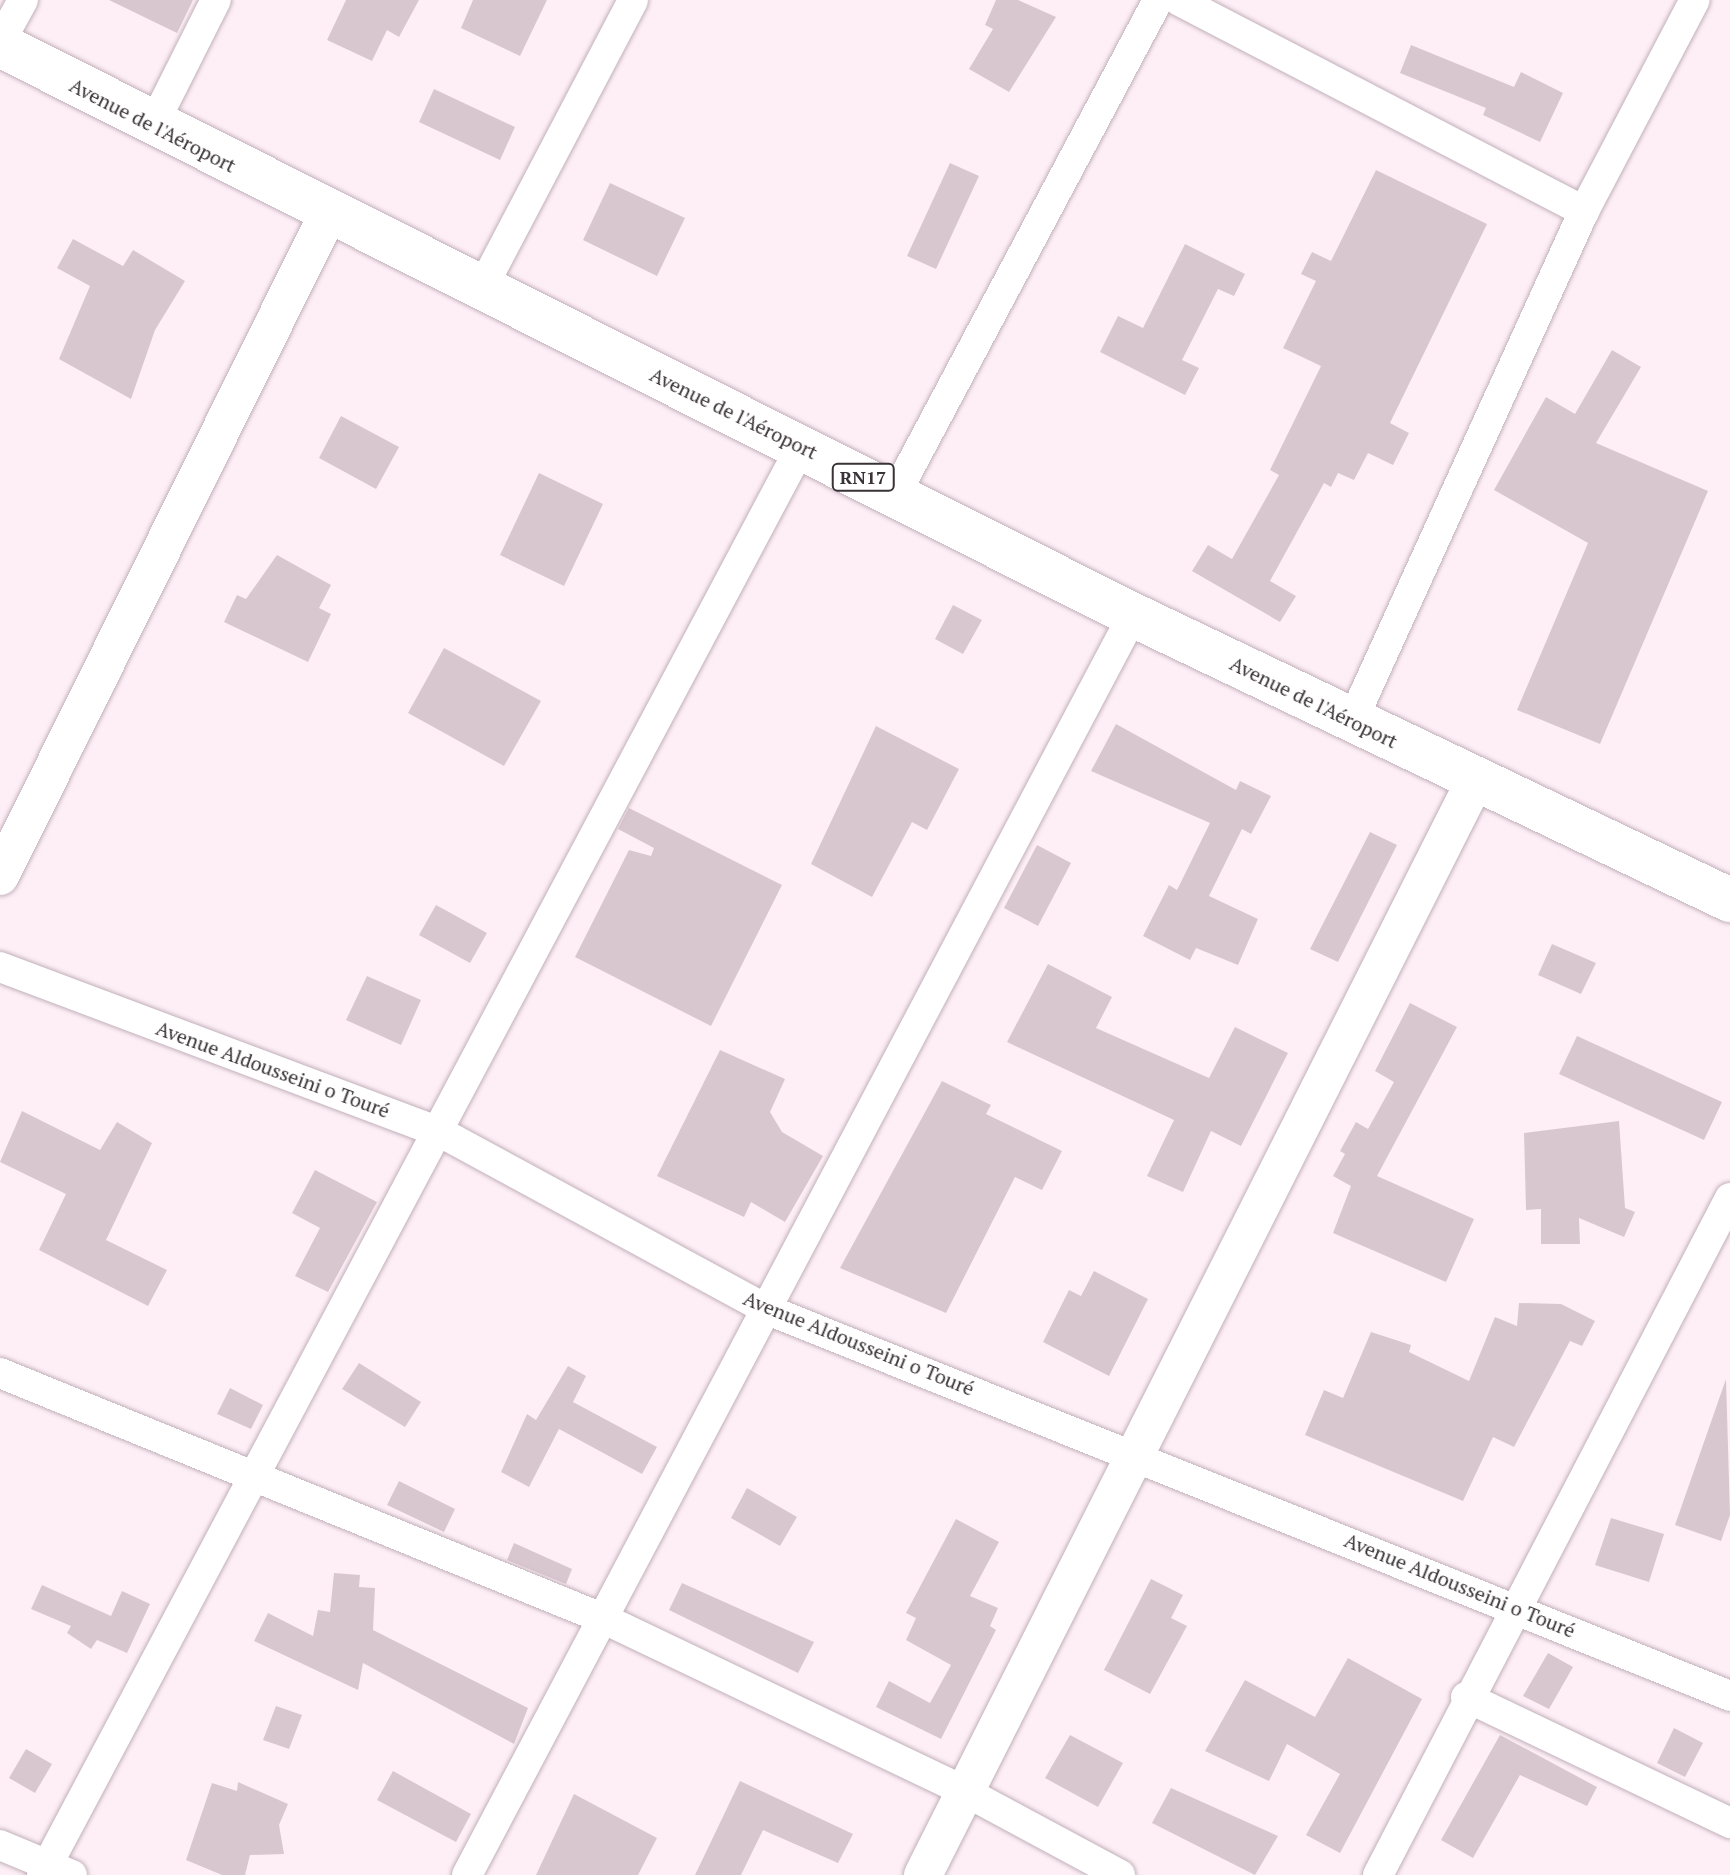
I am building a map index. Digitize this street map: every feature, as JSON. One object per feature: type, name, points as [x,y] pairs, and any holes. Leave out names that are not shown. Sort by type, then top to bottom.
[{"type":"main road","name":"Avenue de l'Aéroport","points":[[0,43],[328,214],[896,493],[1133,615],[1353,719],[1475,781],[1730,900]]},
{"type":"street","points":[[0,43],[23,0]]},
{"type":"street","points":[[153,125],[216,0]]},
{"type":"street","points":[[482,288],[633,0]]},
{"type":"street","points":[[896,493],[1158,0]]},
{"type":"street","points":[[1178,0],[1584,211]]},
{"type":"street","points":[[1353,719],[1584,211],[1695,0]]},
{"type":"street","points":[[0,876],[328,214]]},
{"type":"street","points":[[0,1845],[54,1872],[251,1472],[440,1132],[801,447]]},
{"type":"street","points":[[467,1875],[1133,615]]},
{"type":"street","points":[[923,1875],[1132,1453],[1475,781]]},
{"type":"street","name":"Avenue Aldousseini o Touré","points":[[0,967],[440,1132],[768,1310],[1518,1607],[1730,1696]]},
{"type":"street","points":[[1378,1875],[1466,1697],[1518,1607],[1730,1198]]},
{"type":"street","points":[[0,1373],[251,1472],[602,1618],[966,1792],[1120,1875]]},
{"type":"street","points":[[1466,1697],[1730,1823]]},
{"type":"building","points":[[109,0],[193,0],[177,33]]},
{"type":"building","points":[[346,0],[419,0],[399,37],[387,30],[372,61],[327,40]]},
{"type":"building","points":[[473,0],[547,0],[520,56],[461,28]]},
{"type":"building","points":[[996,0],[1018,0],[1056,17],[1009,92],[969,69],[993,29],[985,25]]},
{"type":"building","points":[[1411,45],[1514,87],[1521,72],[1563,93],[1540,142],[1483,115],[1486,108],[1400,73]]},
{"type":"building","points":[[434,89],[515,127],[500,160],[419,122]]},
{"type":"building","points":[[950,163],[979,176],[936,269],[907,256]]},
{"type":"building","points":[[1376,170],[1487,224],[1390,423],[1409,433],[1393,465],[1368,453],[1354,480],[1338,473],[1331,487],[1324,483],[1270,581],[1296,596],[1280,622],[1192,571],[1208,545],[1232,559],[1279,475],[1270,470],[1321,366],[1283,348],[1316,281],[1301,274],[1312,252],[1331,261]]},
{"type":"building","points":[[610,183],[685,218],[657,276],[583,240]]},
{"type":"building","points":[[73,239],[123,266],[133,250],[185,281],[155,330],[131,399],[59,359],[90,286],[57,268]]},
{"type":"building","points":[[1185,244],[1245,274],[1234,296],[1218,289],[1182,360],[1199,368],[1185,395],[1100,352],[1118,316],[1143,328]]},
{"type":"building","points":[[1612,350],[1641,367],[1596,443],[1708,491],[1600,744],[1517,710],[1588,543],[1494,490],[1546,397],[1575,414]]},
{"type":"building","points":[[341,416],[399,447],[376,489],[319,458]]},
{"type":"building","points":[[539,473],[603,504],[564,586],[500,555]]},
{"type":"building","points":[[277,555],[331,585],[319,608],[331,614],[308,662],[224,622],[237,595],[246,599]]},
{"type":"building","points":[[953,605],[982,620],[963,654],[935,639]]},
{"type":"building","points":[[444,648],[541,701],[504,766],[408,713]]},
{"type":"building","points":[[1116,724],[1236,790],[1240,781],[1271,796],[1251,834],[1242,829],[1209,896],[1258,919],[1238,965],[1196,948],[1190,960],[1143,936],[1169,885],[1177,890],[1210,823],[1091,771]]},
{"type":"building","points":[[876,726],[959,769],[927,830],[912,822],[872,897],[811,864]]},
{"type":"building","points":[[629,808],[782,885],[711,1026],[575,957],[629,850],[651,856],[654,848],[618,829]]},
{"type":"building","points":[[1370,832],[1397,845],[1338,962],[1310,949]]},
{"type":"building","points":[[1037,845],[1071,863],[1038,926],[1004,908]]},
{"type":"building","points":[[436,905],[487,933],[470,963],[419,935]]},
{"type":"building","points":[[1552,944],[1596,963],[1581,994],[1538,975]]},
{"type":"building","points":[[1048,964],[1112,997],[1096,1028],[1209,1078],[1235,1027],[1288,1053],[1241,1146],[1211,1131],[1183,1192],[1147,1176],[1174,1120],[1007,1042]]},
{"type":"building","points":[[367,976],[421,1000],[401,1045],[346,1020]]},
{"type":"building","points":[[1410,1003],[1457,1027],[1377,1176],[1474,1219],[1446,1282],[1333,1233],[1351,1186],[1333,1176],[1345,1154],[1340,1151],[1356,1122],[1368,1129],[1394,1082],[1375,1071]]},
{"type":"building","points":[[1577,1036],[1722,1102],[1704,1140],[1559,1074]]},
{"type":"building","points":[[720,1050],[785,1079],[770,1112],[782,1132],[823,1156],[785,1222],[751,1202],[744,1217],[657,1176]]},
{"type":"building","points":[[942,1081],[991,1105],[986,1114],[1062,1151],[1042,1190],[1015,1177],[946,1313],[840,1268]]},
{"type":"building","points":[[22,1111],[100,1150],[117,1122],[152,1143],[106,1240],[167,1270],[148,1306],[39,1250],[66,1194],[0,1162]]},
{"type":"building","points":[[1619,1121],[1625,1208],[1635,1212],[1624,1237],[1579,1218],[1580,1244],[1541,1244],[1541,1209],[1526,1210],[1524,1133]]},
{"type":"building","points":[[315,1170],[377,1202],[328,1292],[295,1276],[320,1228],[292,1213]]},
{"type":"building","points":[[1094,1271],[1148,1299],[1109,1376],[1043,1342],[1069,1290],[1081,1296]]},
{"type":"building","points":[[1519,1303],[1561,1304],[1595,1321],[1582,1346],[1570,1341],[1514,1447],[1493,1437],[1463,1501],[1305,1435],[1324,1390],[1343,1398],[1371,1332],[1411,1345],[1409,1352],[1469,1381],[1495,1317],[1517,1326]]},
{"type":"building","points":[[359,1363],[421,1402],[405,1427],[342,1389]]},
{"type":"building","points":[[568,1366],[586,1376],[573,1402],[657,1447],[642,1474],[559,1429],[529,1487],[501,1472],[527,1414],[536,1420]]},
{"type":"building","points":[[1726,1379],[1730,1515],[1721,1541],[1675,1525]]},
{"type":"building","points":[[230,1388],[263,1405],[251,1429],[217,1414]]},
{"type":"building","points":[[399,1481],[455,1509],[444,1532],[387,1505]]},
{"type":"building","points":[[747,1488],[797,1517],[780,1546],[731,1518]]},
{"type":"building","points":[[1611,1518],[1664,1534],[1649,1582],[1595,1565]]},
{"type":"building","points":[[956,1519],[999,1542],[970,1596],[998,1608],[990,1626],[996,1630],[941,1739],[876,1707],[889,1681],[930,1703],[951,1665],[906,1640],[916,1618],[906,1613]]},
{"type":"building","points":[[514,1543],[572,1569],[566,1584],[507,1560]]},
{"type":"building","points":[[334,1573],[360,1575],[359,1587],[375,1588],[373,1630],[528,1708],[514,1744],[363,1663],[358,1690],[254,1641],[268,1613],[313,1636],[318,1610],[330,1612]]},
{"type":"building","points":[[1151,1579],[1183,1595],[1171,1618],[1187,1626],[1150,1694],[1104,1670]]},
{"type":"building","points":[[682,1583],[814,1642],[798,1673],[669,1610]]},
{"type":"building","points":[[42,1585],[111,1616],[122,1591],[150,1604],[127,1653],[97,1640],[91,1649],[67,1633],[71,1626],[31,1609]]},
{"type":"building","points":[[1548,1653],[1573,1667],[1549,1709],[1523,1696]]},
{"type":"building","points":[[1348,1658],[1422,1699],[1340,1853],[1306,1835],[1340,1774],[1287,1744],[1269,1781],[1205,1751],[1245,1680],[1315,1717]]},
{"type":"building","points":[[276,1706],[302,1715],[289,1749],[263,1740]]},
{"type":"building","points":[[1674,1728],[1703,1743],[1685,1777],[1657,1763]]},
{"type":"building","points":[[1070,1735],[1123,1763],[1098,1807],[1045,1778]]},
{"type":"building","points":[[1500,1735],[1597,1787],[1587,1806],[1520,1775],[1473,1858],[1441,1840]]},
{"type":"building","points":[[26,1749],[52,1764],[35,1793],[9,1778]]},
{"type":"building","points":[[393,1771],[471,1814],[456,1842],[377,1800]]},
{"type":"building","points":[[740,1781],[853,1834],[838,1863],[763,1830],[741,1875],[695,1875]]},
{"type":"building","points":[[238,1782],[288,1804],[279,1825],[284,1854],[250,1855],[245,1875],[222,1875],[186,1860],[212,1783],[237,1791]]},
{"type":"building","points":[[1171,1788],[1278,1836],[1255,1875],[1152,1823]]},
{"type":"building","points":[[574,1794],[657,1838],[638,1875],[536,1875]]}]
